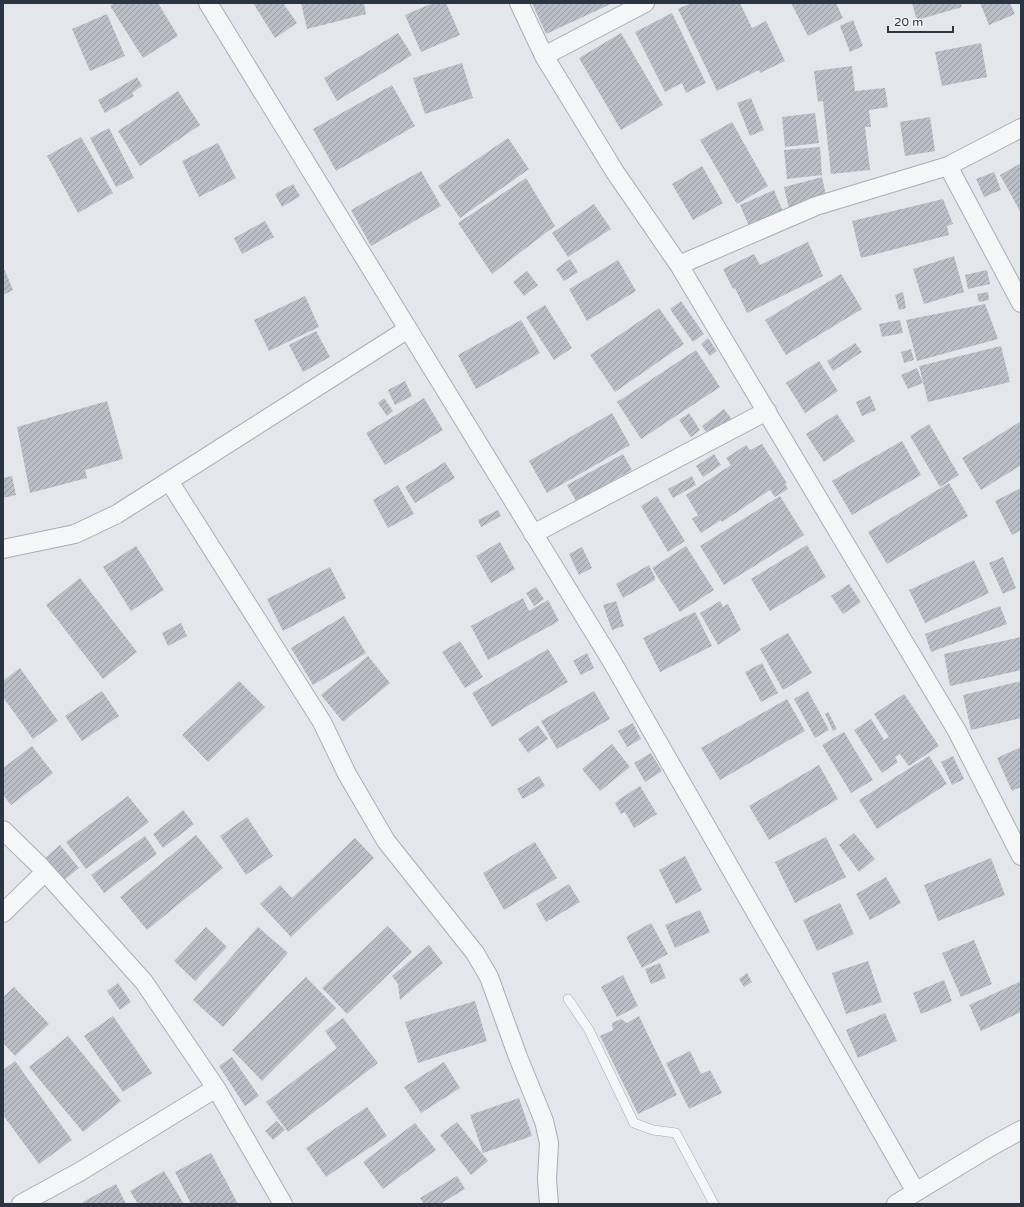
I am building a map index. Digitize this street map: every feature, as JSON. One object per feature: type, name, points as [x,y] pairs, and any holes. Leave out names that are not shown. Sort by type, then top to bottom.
[{"type":"street","points":[[208,3],[611,660],[916,1192]]},
{"type":"street","points":[[519,3],[544,56],[615,172],[679,264],[956,731],[1021,856]]},
{"type":"street","points":[[544,56],[645,3]]},
{"type":"street","points":[[679,264],[816,206],[948,166],[1021,128]]},
{"type":"street","points":[[948,166],[1021,303]]},
{"type":"street","points":[[3,549],[75,534],[117,514],[408,329]]},
{"type":"street","points":[[533,534],[767,411]]},
{"type":"street","points":[[169,481],[322,722],[346,774],[386,841],[476,953],[489,977],[518,1057],[544,1121],[548,1143],[547,1179],[549,1204]]},
{"type":"street","points":[[3,830],[45,872],[144,982],[216,1088],[283,1204]]},
{"type":"street","points":[[3,913],[45,872]]},
{"type":"street","points":[[21,1204],[81,1170],[216,1088]]},
{"type":"street","points":[[896,1204],[1021,1130]]},
{"type":"lane","points":[[568,999],[589,1030],[634,1123],[653,1130],[676,1133],[714,1204]]},
{"type":"building","points":[[115,3],[158,3],[178,36],[143,58],[110,6]]},
{"type":"building","points":[[253,3],[283,3],[297,23],[275,38]]},
{"type":"building","points":[[301,3],[364,3],[366,14],[307,29]]},
{"type":"building","points":[[433,3],[446,3],[460,35],[421,52],[405,15]]},
{"type":"building","points":[[532,3],[613,3],[546,34]]},
{"type":"building","points":[[691,3],[740,3],[752,28],[766,21],[785,61],[760,73],[759,70],[717,91],[678,9]]},
{"type":"building","points":[[791,3],[836,3],[843,18],[808,36]]},
{"type":"building","points":[[912,3],[961,3],[962,7],[917,20]]},
{"type":"building","points":[[980,3],[1010,3],[1015,14],[989,25]]},
{"type":"building","points":[[672,13],[706,83],[686,93],[682,83],[665,92],[635,32]]},
{"type":"building","points":[[107,14],[125,56],[90,71],[72,29]]},
{"type":"building","points":[[853,20],[863,46],[850,52],[840,26]]},
{"type":"building","points":[[398,33],[412,55],[337,101],[324,78]]},
{"type":"building","points":[[621,33],[663,105],[621,130],[579,58]]},
{"type":"building","points":[[981,43],[987,77],[942,86],[935,52]]},
{"type":"building","points":[[462,63],[473,98],[425,114],[413,78]]},
{"type":"building","points":[[852,66],[855,91],[885,88],[888,107],[869,110],[871,127],[865,127],[870,170],[831,174],[823,101],[818,102],[814,71]]},
{"type":"building","points":[[137,77],[142,86],[132,93],[134,96],[105,113],[98,100]]},
{"type":"building","points":[[392,85],[415,126],[336,171],[313,129]]},
{"type":"building","points":[[178,91],[200,125],[140,166],[118,131]]},
{"type":"building","points":[[751,98],[764,130],[750,136],[737,103]]},
{"type":"building","points":[[815,113],[819,143],[785,147],[782,117]]},
{"type":"building","points":[[930,117],[935,151],[905,156],[900,122]]},
{"type":"building","points":[[732,122],[768,186],[737,204],[700,140]]},
{"type":"building","points":[[109,128],[134,178],[116,187],[90,138]]},
{"type":"building","points":[[81,137],[113,193],[78,213],[47,156]]},
{"type":"building","points":[[508,138],[529,169],[460,218],[438,186]]},
{"type":"building","points":[[218,143],[236,178],[199,197],[182,161]]},
{"type":"building","points":[[820,147],[822,175],[787,179],[784,150]]},
{"type":"building","points":[[1021,163],[1021,213],[1000,175]]},
{"type":"building","points":[[702,166],[723,203],[693,220],[672,184]]},
{"type":"building","points":[[421,171],[441,206],[371,246],[351,210]]},
{"type":"building","points":[[994,172],[1001,190],[984,197],[976,179]]},
{"type":"building","points":[[822,177],[827,200],[789,209],[784,187]]},
{"type":"building","points":[[526,178],[555,226],[492,274],[458,223]]},
{"type":"building","points":[[293,184],[300,196],[282,207],[275,194]]},
{"type":"building","points":[[774,190],[783,212],[749,226],[740,205]]},
{"type":"building","points":[[943,199],[953,224],[947,226],[949,235],[861,258],[852,221]]},
{"type":"building","points":[[594,204],[611,229],[568,257],[552,233]]},
{"type":"building","points":[[265,221],[274,237],[242,254],[234,238]]},
{"type":"building","points":[[808,242],[823,276],[747,313],[735,288],[733,289],[723,269],[754,254],[760,265]]},
{"type":"building","points":[[954,256],[964,292],[924,304],[913,269]]},
{"type":"building","points":[[570,259],[578,272],[564,281],[556,269]]},
{"type":"building","points":[[618,260],[636,291],[587,321],[569,289]]},
{"type":"building","points":[[3,266],[13,290],[3,295]]},
{"type":"building","points":[[987,270],[990,284],[968,289],[965,275]]},
{"type":"building","points":[[527,271],[538,285],[524,296],[513,282]]},
{"type":"building","points":[[841,274],[862,309],[786,355],[765,320]]},
{"type":"building","points":[[903,292],[906,308],[899,310],[895,295]]},
{"type":"building","points":[[988,292],[989,300],[979,302],[977,294]]},
{"type":"building","points":[[305,296],[319,327],[269,351],[254,320]]},
{"type":"building","points":[[681,301],[704,334],[693,342],[670,309]]},
{"type":"building","points":[[985,304],[998,339],[917,361],[906,320]]},
{"type":"building","points":[[545,305],[572,348],[554,360],[526,317]]},
{"type":"building","points":[[659,308],[684,344],[615,392],[590,355]]},
{"type":"building","points":[[521,320],[540,353],[476,389],[458,355]]},
{"type":"building","points":[[900,320],[903,333],[882,337],[879,324]]},
{"type":"building","points":[[316,331],[330,357],[303,372],[289,345]]},
{"type":"building","points":[[708,338],[717,351],[710,356],[701,344]]},
{"type":"building","points":[[855,343],[862,352],[833,371],[827,361]]},
{"type":"building","points":[[1001,346],[1010,382],[928,402],[919,366]]},
{"type":"building","points":[[911,349],[914,360],[904,363],[901,352]]},
{"type":"building","points":[[696,350],[720,387],[641,439],[617,402]]},
{"type":"building","points":[[819,361],[838,391],[805,413],[786,383]]},
{"type":"building","points":[[917,368],[923,383],[908,389],[901,375]]},
{"type":"building","points":[[405,381],[412,396],[395,405],[388,390]]},
{"type":"building","points":[[870,396],[876,410],[862,416],[856,402]]},
{"type":"building","points":[[384,398],[393,411],[387,416],[378,403]]},
{"type":"building","points":[[424,398],[443,430],[385,465],[366,433]]},
{"type":"building","points":[[107,401],[123,459],[85,470],[87,478],[30,493],[17,427]]},
{"type":"building","points":[[724,409],[734,422],[711,439],[702,426]]},
{"type":"building","points":[[612,413],[630,445],[547,493],[529,461]]},
{"type":"building","points":[[689,413],[700,430],[691,437],[679,420]]},
{"type":"building","points":[[837,414],[855,441],[824,462],[806,434]]},
{"type":"building","points":[[1021,421],[1021,465],[981,490],[962,458]]},
{"type":"building","points":[[929,424],[959,475],[940,487],[910,436]]},
{"type":"building","points":[[902,441],[921,475],[852,515],[832,481]]},
{"type":"building","points":[[762,444],[787,483],[785,484],[788,489],[775,497],[770,490],[722,522],[721,520],[701,533],[692,519],[698,515],[686,495],[731,465],[726,458],[746,445],[750,450]]},
{"type":"building","points":[[623,454],[632,470],[576,501],[567,485]]},
{"type":"building","points":[[714,454],[721,465],[703,477],[696,466]]},
{"type":"building","points":[[445,462],[455,478],[415,503],[405,487]]},
{"type":"building","points":[[12,476],[16,495],[3,498],[3,478]]},
{"type":"building","points":[[692,476],[696,485],[673,498],[668,489]]},
{"type":"building","points":[[949,483],[968,516],[887,564],[868,532]]},
{"type":"building","points":[[398,485],[414,514],[388,528],[373,500]]},
{"type":"building","points":[[1021,488],[1021,530],[1012,535],[995,501]]},
{"type":"building","points":[[657,496],[685,541],[668,552],[641,506]]},
{"type":"building","points":[[780,496],[804,535],[724,585],[700,546]]},
{"type":"building","points":[[498,510],[501,516],[481,527],[478,520]]},
{"type":"building","points":[[500,542],[515,569],[491,583],[476,556]]},
{"type":"building","points":[[807,545],[826,577],[770,611],[751,579]]},
{"type":"building","points":[[136,546],[164,590],[131,611],[103,567]]},
{"type":"building","points":[[686,546],[714,590],[680,612],[652,568]]},
{"type":"building","points":[[582,547],[592,568],[579,575],[569,554]]},
{"type":"building","points":[[1003,557],[1016,588],[1003,594],[989,563]]},
{"type":"building","points":[[974,560],[989,593],[925,623],[909,590]]},
{"type":"building","points":[[649,565],[655,580],[623,598],[616,584]]},
{"type":"building","points":[[330,567],[346,598],[283,631],[267,599]]},
{"type":"building","points":[[80,578],[137,652],[103,679],[46,605]]},
{"type":"building","points":[[849,584],[861,602],[843,614],[831,596]]},
{"type":"building","points":[[536,587],[544,599],[534,606],[526,593]]},
{"type":"building","points":[[523,598],[529,611],[548,600],[559,621],[488,660],[471,626]]},
{"type":"building","points":[[616,601],[624,626],[612,630],[603,605]]},
{"type":"building","points":[[720,601],[723,607],[728,604],[741,630],[718,645],[700,613]]},
{"type":"building","points":[[1000,606],[1007,624],[931,652],[925,634]]},
{"type":"building","points":[[695,612],[712,646],[660,672],[643,638]]},
{"type":"building","points":[[344,616],[366,653],[313,685],[291,648]]},
{"type":"building","points":[[181,623],[187,636],[168,646],[162,633]]},
{"type":"building","points":[[788,633],[812,673],[783,690],[760,649]]},
{"type":"building","points":[[1021,637],[1021,670],[950,686],[944,654]]},
{"type":"building","points":[[460,641],[483,677],[465,688],[442,652]]},
{"type":"building","points":[[548,649],[568,682],[492,727],[472,693]]},
{"type":"building","points":[[587,653],[594,668],[581,675],[573,661]]},
{"type":"building","points":[[368,656],[390,683],[343,722],[321,695]]},
{"type":"building","points":[[762,663],[778,693],[761,702],[745,672]]},
{"type":"building","points":[[20,668],[58,721],[33,739],[3,697],[3,681]]},
{"type":"building","points":[[239,681],[265,707],[208,762],[182,735]]},
{"type":"building","points":[[1021,681],[1021,718],[971,730],[963,695]]},
{"type":"building","points":[[102,691],[119,716],[82,741],[65,716]]},
{"type":"building","points":[[594,691],[610,719],[557,749],[541,721]]},
{"type":"building","points":[[808,691],[829,730],[815,738],[794,699]]},
{"type":"building","points":[[904,694],[939,746],[909,766],[900,754],[895,757],[898,762],[882,773],[854,730],[871,719],[884,740],[889,737],[874,714]]},
{"type":"building","points":[[787,699],[805,731],[720,780],[701,748]]},
{"type":"building","points":[[828,712],[837,729],[833,731],[825,714]]},
{"type":"building","points":[[633,723],[641,739],[627,747],[618,731]]},
{"type":"building","points":[[538,725],[548,739],[528,753],[518,739]]},
{"type":"building","points":[[844,732],[873,780],[851,793],[822,745]]},
{"type":"building","points":[[612,744],[630,767],[600,791],[582,769]]},
{"type":"building","points":[[32,746],[53,773],[11,805],[3,795],[3,768]]},
{"type":"building","points":[[1021,747],[1021,787],[1012,791],[997,758]]},
{"type":"building","points":[[651,753],[662,771],[645,782],[634,763]]},
{"type":"building","points":[[929,756],[947,784],[877,829],[859,800]]},
{"type":"building","points":[[953,756],[964,779],[952,785],[941,762]]},
{"type":"building","points":[[819,765],[838,799],[769,840],[749,806]]},
{"type":"building","points":[[539,776],[545,786],[523,799],[517,789]]},
{"type":"building","points":[[640,786],[657,814],[634,828],[625,812],[621,814],[615,803]]},
{"type":"building","points":[[128,796],[149,822],[86,869],[66,842]]},
{"type":"building","points":[[183,810],[194,824],[163,848],[153,834]]},
{"type":"building","points":[[247,817],[273,856],[246,875],[220,836]]},
{"type":"building","points":[[854,833],[875,859],[859,872],[839,845]]},
{"type":"building","points":[[196,835],[223,868],[147,930],[120,897]]},
{"type":"building","points":[[145,836],[157,854],[104,893],[91,875]]},
{"type":"building","points":[[826,837],[846,877],[795,903],[775,862]]},
{"type":"building","points":[[355,838],[374,858],[291,937],[260,904],[280,885],[292,898]]},
{"type":"building","points":[[535,842],[557,878],[504,910],[483,873]]},
{"type":"building","points":[[60,845],[79,868],[64,880],[45,858]]},
{"type":"building","points":[[685,856],[702,890],[676,904],[659,870]]},
{"type":"building","points":[[991,858],[1005,895],[938,921],[924,885]]},
{"type":"building","points":[[886,877],[901,903],[870,920],[856,894]]},
{"type":"building","points":[[569,884],[580,902],[546,922],[536,904]]},
{"type":"building","points":[[840,903],[854,934],[817,951],[803,920]]},
{"type":"building","points":[[700,910],[710,932],[675,948],[665,925]]},
{"type":"building","points":[[651,923],[668,954],[642,968],[626,937]]},
{"type":"building","points":[[388,926],[412,952],[347,1014],[322,988]]},
{"type":"building","points":[[206,927],[227,947],[195,981],[174,961]]},
{"type":"building","points":[[258,927],[288,953],[223,1027],[193,1000]]},
{"type":"building","points":[[974,940],[992,984],[961,997],[942,953]]},
{"type":"building","points":[[429,945],[443,963],[400,1000],[398,984],[392,976]]},
{"type":"building","points":[[868,961],[882,1002],[846,1014],[832,973]]},
{"type":"building","points":[[660,963],[666,978],[651,984],[645,969]]},
{"type":"building","points":[[747,973],[752,982],[744,987],[739,979]]},
{"type":"building","points":[[623,975],[638,1006],[617,1017],[601,987]]},
{"type":"building","points":[[306,977],[336,1008],[262,1081],[232,1050]]},
{"type":"building","points":[[944,980],[952,1001],[921,1014],[913,993]]},
{"type":"building","points":[[1021,981],[1021,1012],[981,1031],[969,1005]]},
{"type":"building","points":[[118,983],[131,1002],[120,1010],[107,991]]},
{"type":"building","points":[[14,987],[49,1024],[15,1056],[3,1043],[3,997]]},
{"type":"building","points":[[475,1001],[487,1041],[418,1063],[405,1022]]},
{"type":"building","points":[[885,1013],[897,1041],[858,1058],[846,1030]]},
{"type":"building","points":[[113,1016],[152,1073],[123,1092],[84,1036]]},
{"type":"building","points":[[639,1016],[677,1095],[638,1114],[600,1036],[613,1030],[612,1023],[621,1019],[627,1023]]},
{"type":"building","points":[[343,1018],[378,1063],[288,1132],[266,1102],[337,1048],[325,1031]]},
{"type":"building","points":[[68,1036],[121,1101],[83,1132],[29,1067]]},
{"type":"building","points":[[690,1051],[701,1074],[710,1070],[722,1093],[689,1109],[666,1063]]},
{"type":"building","points":[[232,1057],[259,1096],[245,1106],[219,1066]]},
{"type":"building","points":[[15,1061],[72,1140],[39,1164],[3,1115],[3,1070]]},
{"type":"building","points":[[444,1062],[460,1088],[421,1113],[404,1087]]},
{"type":"building","points":[[519,1098],[532,1136],[483,1153],[470,1115]]},
{"type":"building","points":[[367,1107],[387,1136],[326,1177],[306,1148]]},
{"type":"building","points":[[277,1121],[285,1130],[273,1140],[265,1131]]},
{"type":"building","points":[[457,1122],[488,1161],[471,1175],[440,1135]]},
{"type":"building","points":[[415,1123],[436,1150],[383,1189],[363,1162]]},
{"type":"building","points":[[211,1153],[238,1204],[191,1204],[175,1172]]},
{"type":"building","points":[[164,1171],[184,1204],[138,1204],[130,1191]]},
{"type":"building","points":[[457,1176],[465,1189],[440,1204],[424,1204],[420,1198]]},
{"type":"building","points":[[116,1184],[126,1204],[84,1204],[83,1202]]}]
